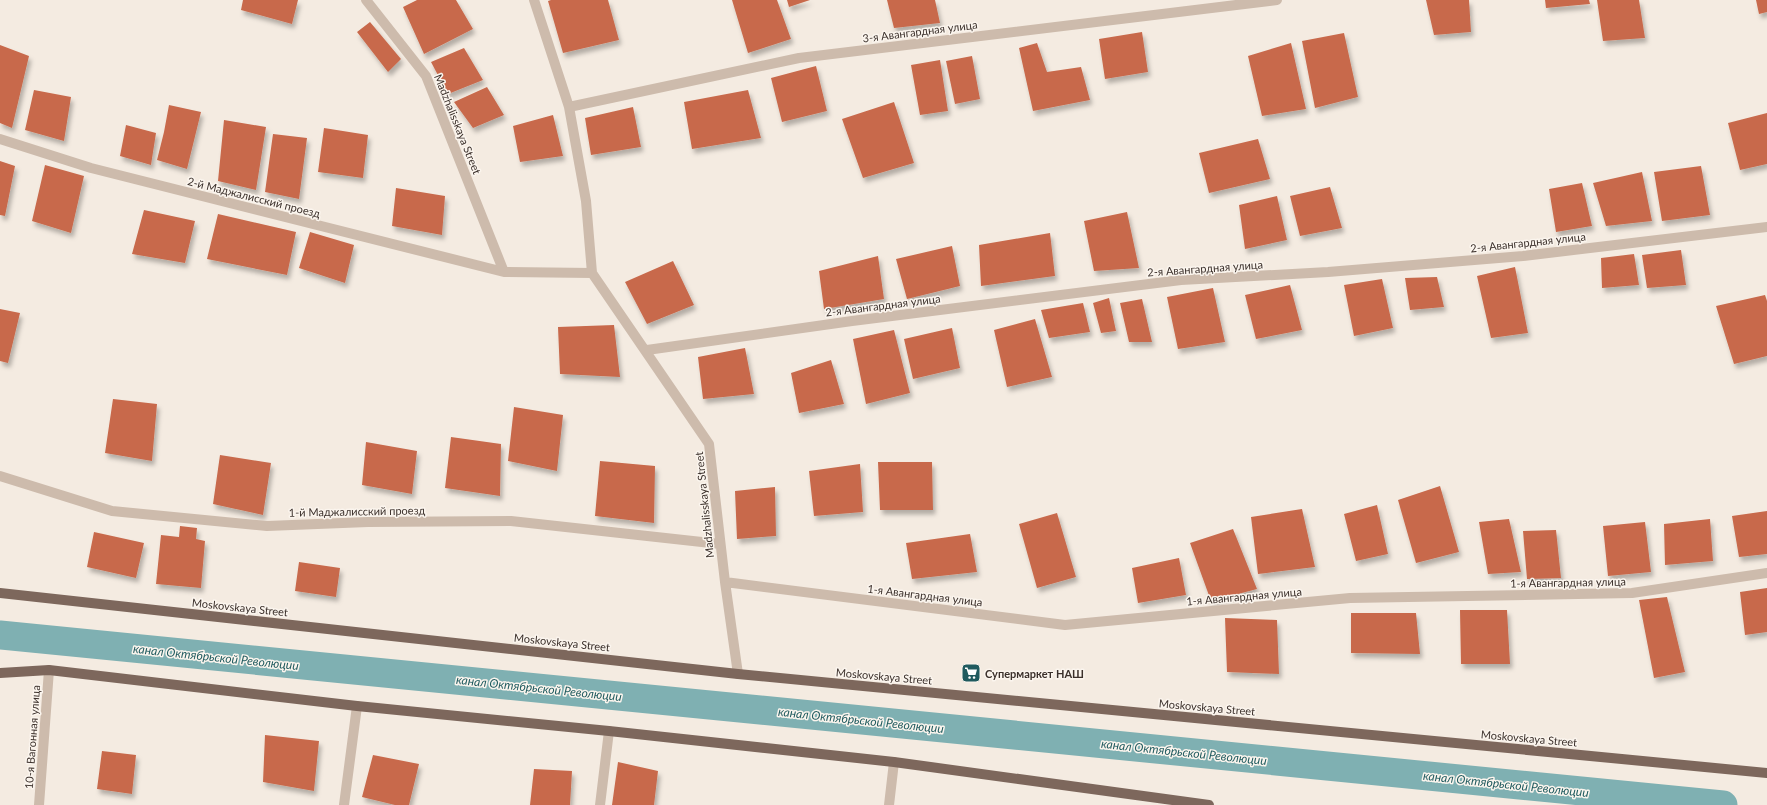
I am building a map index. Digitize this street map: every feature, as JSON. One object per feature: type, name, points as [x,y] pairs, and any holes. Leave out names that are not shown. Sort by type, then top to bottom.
[{"type":"main road","name":"Moskovskaya Street","points":[[0,593],[738,674],[1767,773]]},
{"type":"main road","points":[[0,673],[49,670],[357,706],[609,731],[894,762],[1209,805]]},
{"type":"street","name":"Madzhalisskaya Street","points":[[366,0],[426,76],[504,272]]},
{"type":"street","points":[[534,0],[569,107],[586,201],[592,273]]},
{"type":"street","name":"3-я Авангардная улица","points":[[569,107],[799,58],[1277,0]]},
{"type":"street","name":"2-й Маджалисский проезд","points":[[0,139],[91,168],[504,272],[592,273]]},
{"type":"street","name":"2-я Авангардная улица","points":[[647,350],[852,321],[1181,280],[1328,272],[1523,256],[1767,227]]},
{"type":"street","name":"Madzhalisskaya Street","points":[[592,273],[647,350],[709,444],[720,544],[738,674]]},
{"type":"street","name":"1-й Маджалисский проезд","points":[[0,476],[112,511],[267,526],[368,522],[511,521],[720,544]]},
{"type":"street","name":"1-я Авангардная улица","points":[[725,582],[1064,625],[1350,598],[1632,593],[1767,573]]},
{"type":"street","name":"10-я Вагонная улица","points":[[39,805],[49,670]]},
{"type":"street","points":[[344,805],[357,706]]},
{"type":"street","points":[[600,805],[609,731]]},
{"type":"street","points":[[888,805],[894,762]]},
{"type":"building","points":[[243,0],[298,0],[292,24],[241,10]]},
{"type":"building","points":[[417,0],[456,0],[473,29],[424,54],[403,7]]},
{"type":"building","points":[[608,0],[619,40],[563,53],[548,1]]},
{"type":"building","points":[[732,0],[777,0],[791,39],[748,53]]},
{"type":"building","points":[[787,0],[810,0],[789,7]]},
{"type":"building","points":[[887,0],[935,0],[940,23],[894,28]]},
{"type":"building","points":[[1426,0],[1469,0],[1471,32],[1434,35]]},
{"type":"building","points":[[1545,0],[1589,0],[1590,4],[1546,8]]},
{"type":"building","points":[[1597,0],[1639,0],[1645,38],[1603,41]]},
{"type":"building","points":[[1756,0],[1767,0],[1767,12],[1759,14]]},
{"type":"building","points":[[370,22],[401,59],[388,72],[357,32]]},
{"type":"building","points":[[1142,32],[1148,72],[1105,79],[1099,39]]},
{"type":"building","points":[[1344,33],[1358,97],[1315,108],[1302,41]]},
{"type":"building","points":[[1037,43],[1047,72],[1081,67],[1090,100],[1033,111],[1019,48]]},
{"type":"building","points":[[1291,43],[1306,109],[1262,116],[1248,56]]},
{"type":"building","points":[[0,45],[29,56],[12,128],[0,123]]},
{"type":"building","points":[[464,48],[483,80],[448,94],[431,62]]},
{"type":"building","points":[[972,56],[980,99],[955,104],[946,61]]},
{"type":"building","points":[[940,60],[948,111],[920,115],[911,65]]},
{"type":"building","points":[[816,66],[827,111],[782,122],[771,78]]},
{"type":"building","points":[[487,87],[504,115],[473,128],[454,102]]},
{"type":"building","points":[[34,90],[71,97],[64,141],[25,130]]},
{"type":"building","points":[[748,90],[761,138],[692,149],[684,102]]},
{"type":"building","points":[[894,102],[914,163],[863,178],[842,119]]},
{"type":"building","points":[[169,105],[201,112],[187,169],[157,160]]},
{"type":"building","points":[[633,107],[641,147],[591,155],[585,118]]},
{"type":"building","points":[[1767,113],[1767,164],[1740,170],[1728,123]]},
{"type":"building","points":[[553,115],[563,156],[520,162],[513,126]]},
{"type":"building","points":[[224,120],[266,127],[256,190],[218,181]]},
{"type":"building","points":[[126,125],[156,133],[151,165],[120,156]]},
{"type":"building","points":[[324,128],[368,135],[363,178],[318,172]]},
{"type":"building","points":[[273,134],[307,138],[299,199],[265,192]]},
{"type":"building","points":[[1258,139],[1270,179],[1209,193],[1199,153]]},
{"type":"building","points":[[0,161],[15,166],[5,216],[0,215]]},
{"type":"building","points":[[45,165],[84,176],[71,233],[32,221]]},
{"type":"building","points":[[1701,166],[1710,215],[1662,221],[1654,172]]},
{"type":"building","points":[[1642,172],[1652,221],[1606,226],[1593,183]]},
{"type":"building","points":[[1582,183],[1592,226],[1556,232],[1549,189]]},
{"type":"building","points":[[1330,187],[1342,228],[1300,236],[1290,196]]},
{"type":"building","points":[[396,188],[445,196],[442,235],[392,226]]},
{"type":"building","points":[[1277,196],[1287,240],[1245,249],[1239,205]]},
{"type":"building","points":[[144,210],[195,221],[185,263],[132,254]]},
{"type":"building","points":[[1127,212],[1139,268],[1094,271],[1084,221]]},
{"type":"building","points":[[218,214],[296,232],[287,275],[207,259]]},
{"type":"building","points":[[310,232],[354,245],[345,283],[299,268]]},
{"type":"building","points":[[1050,233],[1055,276],[981,286],[979,245]]},
{"type":"building","points":[[952,246],[960,286],[907,299],[896,259]]},
{"type":"building","points":[[1681,250],[1686,285],[1647,288],[1642,255]]},
{"type":"building","points":[[1634,254],[1639,285],[1602,288],[1601,258]]},
{"type":"building","points":[[878,256],[884,299],[824,309],[819,271]]},
{"type":"building","points":[[673,261],[694,305],[647,324],[625,282]]},
{"type":"building","points":[[1515,267],[1528,333],[1491,338],[1477,276]]},
{"type":"building","points":[[1437,277],[1444,307],[1410,310],[1405,278]]},
{"type":"building","points":[[1382,279],[1393,328],[1354,336],[1344,285]]},
{"type":"building","points":[[1290,285],[1302,330],[1256,339],[1245,295]]},
{"type":"building","points":[[1213,288],[1225,342],[1178,349],[1167,297]]},
{"type":"building","points":[[1765,295],[1767,301],[1767,356],[1734,364],[1716,306]]},
{"type":"building","points":[[1109,298],[1116,331],[1101,333],[1093,303]]},
{"type":"building","points":[[1142,299],[1152,342],[1129,342],[1120,303]]},
{"type":"building","points":[[1083,303],[1090,332],[1049,338],[1041,310]]},
{"type":"building","points":[[0,309],[20,313],[8,363],[0,361]]},
{"type":"building","points":[[1035,319],[1052,377],[1007,387],[994,330]]},
{"type":"building","points":[[614,325],[620,377],[560,374],[558,327]]},
{"type":"building","points":[[952,328],[960,368],[913,379],[904,339]]},
{"type":"building","points":[[894,330],[910,393],[866,404],[853,339]]},
{"type":"building","points":[[745,348],[754,394],[703,399],[698,357]]},
{"type":"building","points":[[831,360],[844,404],[799,413],[791,373]]},
{"type":"building","points":[[113,399],[157,404],[152,461],[105,453]]},
{"type":"building","points":[[514,407],[563,415],[557,471],[508,461]]},
{"type":"building","points":[[451,437],[501,444],[500,496],[445,488]]},
{"type":"building","points":[[366,442],[417,451],[412,494],[362,485]]},
{"type":"building","points":[[220,455],[271,463],[263,515],[213,504]]},
{"type":"building","points":[[600,461],[655,466],[654,523],[595,516]]},
{"type":"building","points":[[878,462],[932,462],[933,510],[880,510]]},
{"type":"building","points":[[860,464],[863,512],[814,516],[809,471]]},
{"type":"building","points":[[1440,486],[1459,552],[1416,563],[1398,500]]},
{"type":"building","points":[[775,487],[776,536],[737,539],[735,491]]},
{"type":"building","points":[[1377,505],[1388,554],[1356,561],[1344,514]]},
{"type":"building","points":[[1302,509],[1315,567],[1258,574],[1251,517]]},
{"type":"building","points":[[1767,511],[1767,554],[1739,557],[1732,516]]},
{"type":"building","points":[[1057,513],[1076,577],[1037,588],[1019,524]]},
{"type":"building","points":[[1509,519],[1521,572],[1488,574],[1479,522]]},
{"type":"building","points":[[1710,519],[1713,561],[1665,565],[1664,524]]},
{"type":"building","points":[[1645,522],[1651,572],[1608,576],[1603,526]]},
{"type":"building","points":[[180,526],[197,528],[196,539],[205,541],[201,588],[156,584],[161,535],[179,537]]},
{"type":"building","points":[[1233,529],[1257,589],[1211,601],[1190,543]]},
{"type":"building","points":[[1556,530],[1561,578],[1527,579],[1523,531]]},
{"type":"building","points":[[94,532],[144,543],[136,578],[87,567]]},
{"type":"building","points":[[970,534],[977,572],[912,579],[906,543]]},
{"type":"building","points":[[1179,558],[1186,595],[1138,603],[1132,568]]},
{"type":"building","points":[[299,562],[340,568],[336,597],[295,591]]},
{"type":"building","points":[[1767,588],[1767,632],[1745,635],[1740,592]]},
{"type":"building","points":[[1667,597],[1685,672],[1654,678],[1639,600]]},
{"type":"building","points":[[1460,610],[1507,610],[1510,664],[1461,664]]},
{"type":"building","points":[[1351,613],[1416,613],[1420,654],[1351,653]]},
{"type":"building","points":[[1225,618],[1277,620],[1279,674],[1227,672]]},
{"type":"building","points":[[265,735],[319,741],[314,791],[263,782]]},
{"type":"building","points":[[102,751],[136,755],[132,794],[97,789]]},
{"type":"building","points":[[373,755],[419,764],[409,805],[395,805],[362,797]]},
{"type":"building","points":[[618,762],[658,771],[654,805],[612,805]]},
{"type":"building","points":[[534,769],[572,771],[570,805],[530,805]]},
{"type":"waterway","name":"канал Октябрьской Революции","points":[[0,635],[1723,805]]},
{"type":"place","name":"Супермаркет НАШ","points":[[971,673]]}]
